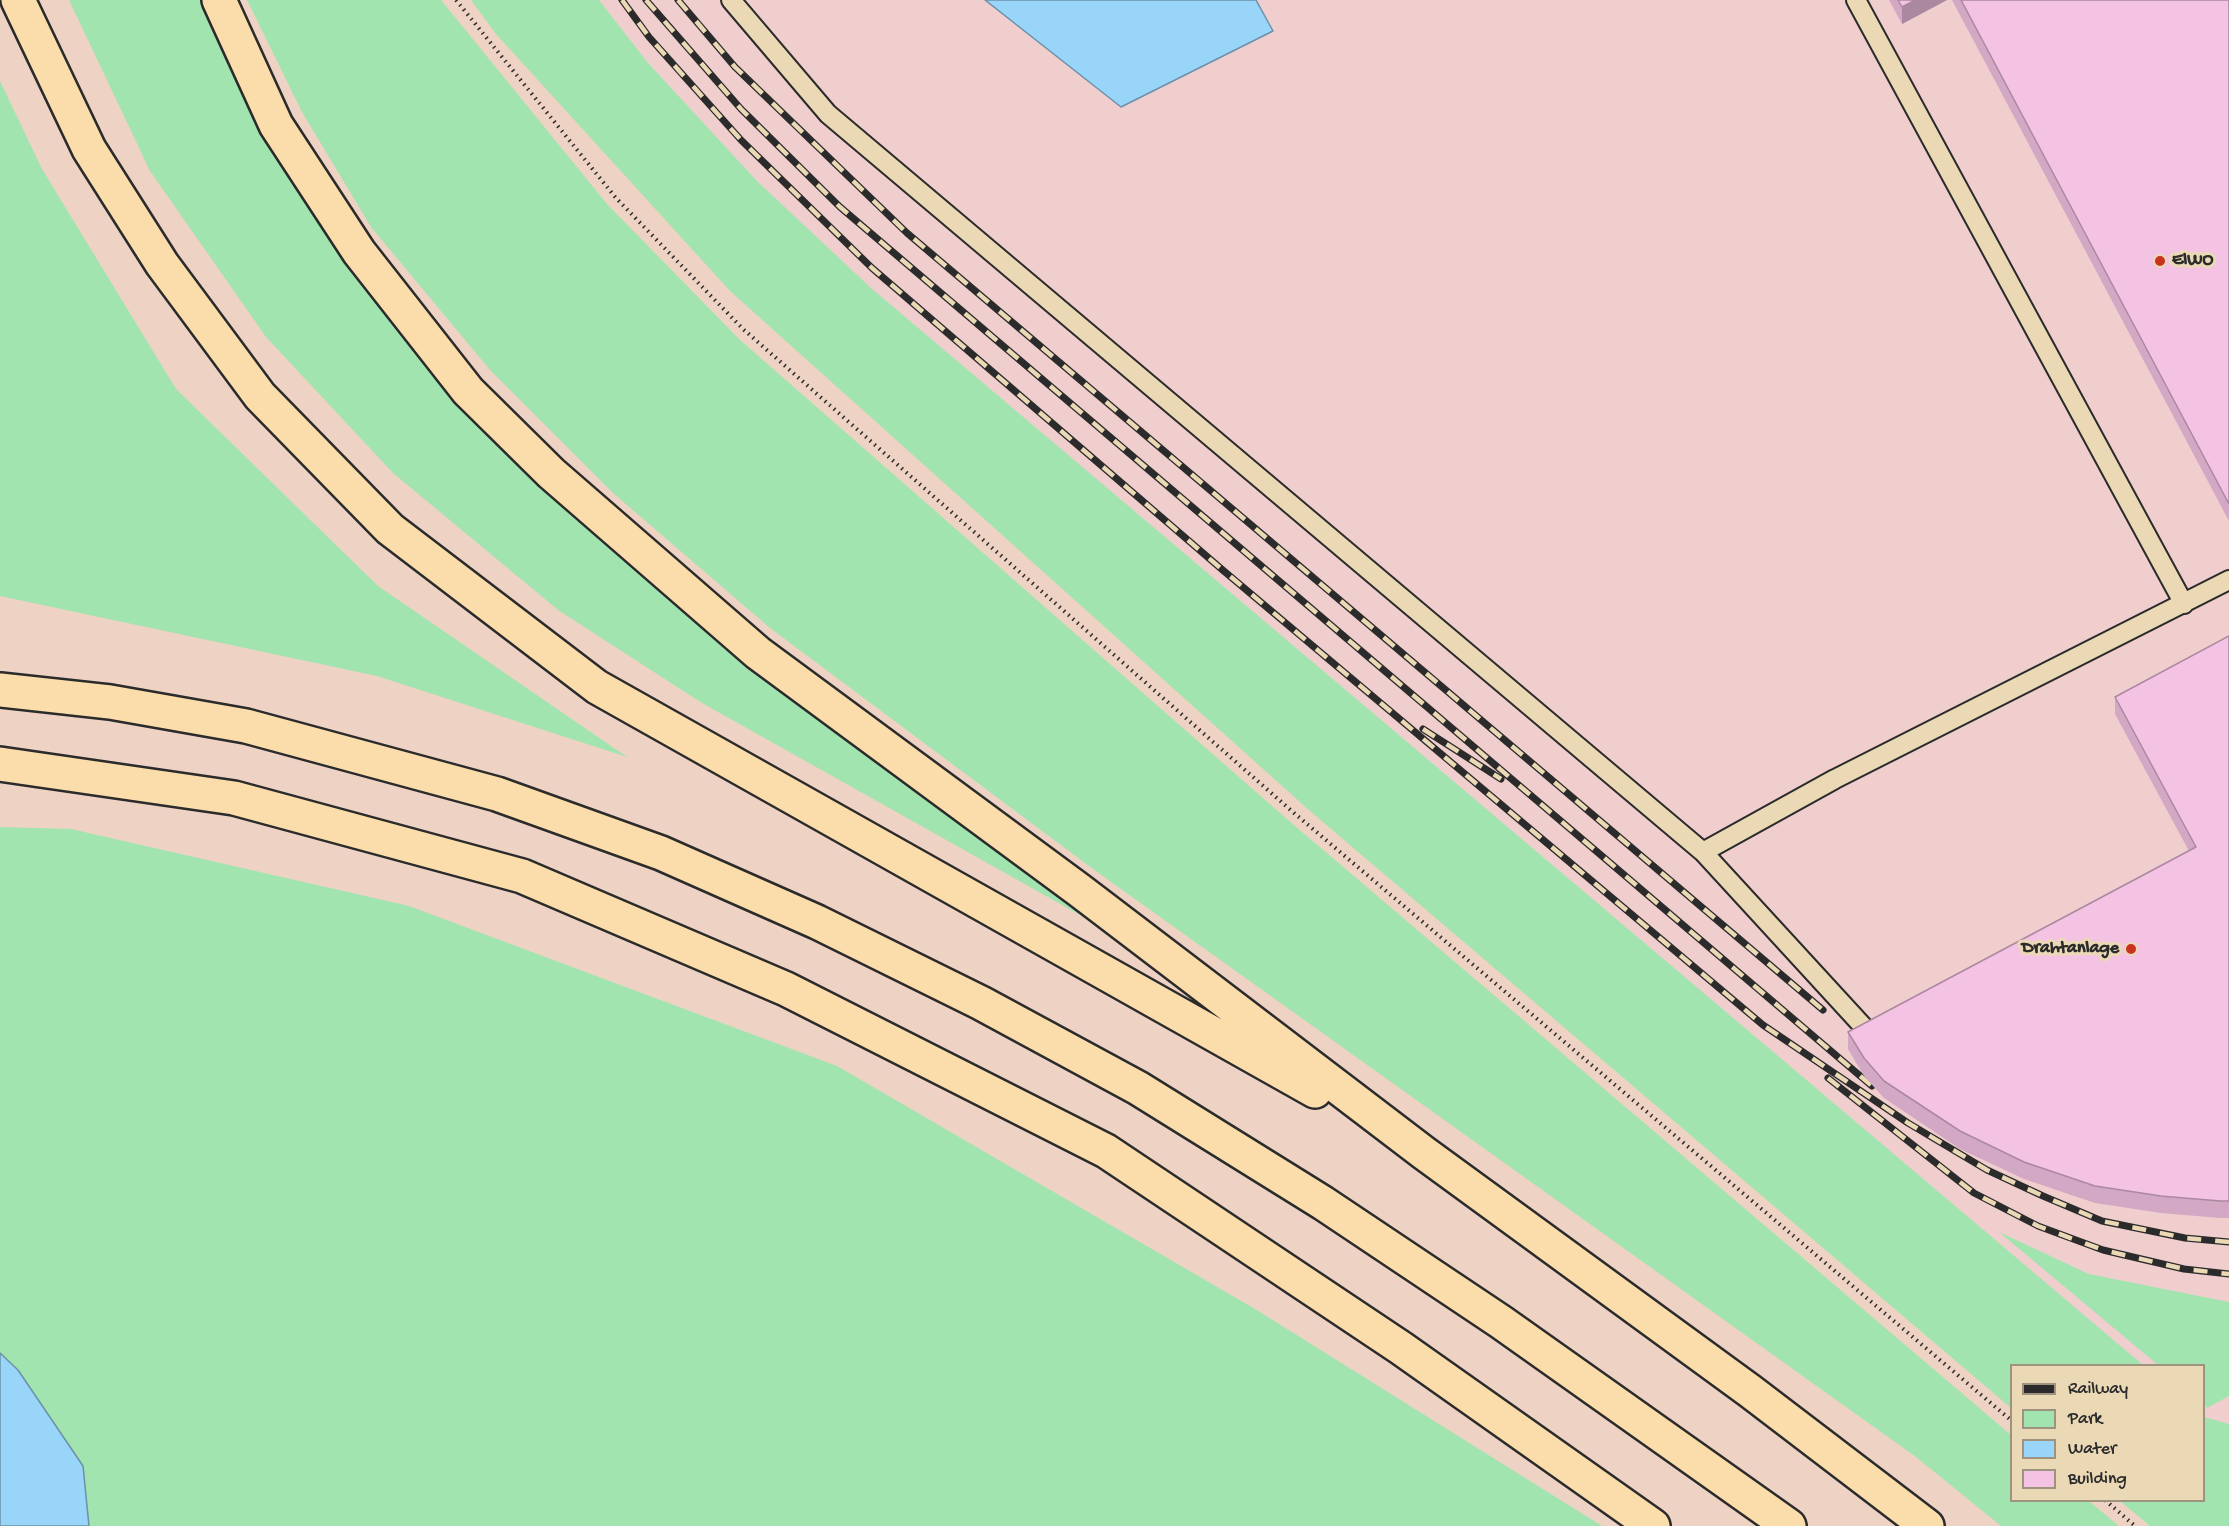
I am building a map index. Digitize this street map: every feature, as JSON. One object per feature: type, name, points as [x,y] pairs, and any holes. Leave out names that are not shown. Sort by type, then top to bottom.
[{"type":"highway","points":[[18,0],[89,148],[162,264],[260,396],[390,529],[597,687],[1424,1152]]},
{"type":"highway","points":[[219,0],[276,125],[359,252],[468,391],[551,473],[758,653],[1079,890],[1424,1152],[1750,1391],[1927,1526]]},
{"type":"highway","points":[[0,690],[110,702],[246,726],[497,794],[661,854],[817,922],[981,1003],[1138,1088],[1323,1203],[1510,1329],[1790,1526]]},
{"type":"highway","points":[[0,764],[234,798],[522,876],[786,988],[1106,1150],[1401,1348],[1653,1526]]},
{"type":"lane","points":[[731,0],[828,114],[1703,852],[1871,1035]]},
{"type":"lane","points":[[1856,0],[2184,604]]},
{"type":"lane","points":[[1703,852],[1836,779],[2229,580]]},
{"type":"path","points":[[456,0],[616,198],[743,328],[1294,813],[2010,1419]]},
{"type":"path","points":[[2107,1502],[2135,1526]]},
{"type":"shaded area","points":[[599,0],[2229,0],[2229,1424],[2205,1417],[2205,1364],[2142,1364],[871,288],[757,181],[648,63]]},
{"type":"green space","points":[[69,0],[200,0],[262,128],[346,262],[449,389],[1096,924],[702,703],[558,610],[393,473],[266,337],[150,171]]},
{"type":"green space","points":[[247,0],[441,0],[607,204],[739,339],[1288,820],[2010,1434],[2010,1502],[2090,1502],[2119,1526],[2001,1526],[1916,1457],[1093,869],[770,628],[613,493],[490,370],[371,227],[302,112]]},
{"type":"green space","points":[[471,0],[599,0],[648,63],[757,181],[871,288],[2142,1364],[2010,1364],[2010,1407],[1310,811],[730,291],[496,34]]},
{"type":"green space","points":[[0,81],[42,169],[176,389],[378,586],[627,757],[377,676],[0,596]]},
{"type":"green space","points":[[0,827],[71,829],[409,906],[837,1066],[1255,1309],[1602,1526],[89,1526],[83,1466],[18,1370],[0,1353]]},
{"type":"green space","points":[[1999,1232],[2089,1274],[2229,1302],[2229,1396],[2207,1408],[2205,1405],[2205,1364],[2157,1364]]},
{"type":"green space","points":[[2205,1417],[2229,1424],[2229,1526],[2150,1526],[2121,1502],[2205,1502]]},
{"type":"water","points":[[985,0],[1256,0],[1273,31],[1121,107]]},
{"type":"water","points":[[0,1353],[18,1370],[83,1466],[89,1526],[0,1526]]},
{"type":"building","points":[[1898,0],[1915,0],[1902,7]]},
{"type":"building","name":"ElWO","points":[[1961,0],[2229,0],[2229,504]]},
{"type":"building","name":"Drahtanlage","points":[[2229,636],[2229,1201],[2161,1196],[2095,1186],[2024,1162],[1960,1131],[1884,1081],[1864,1058],[1848,1032],[2196,847],[2115,697]]},
{"type":"railway","points":[[622,0],[649,37],[741,140],[872,268],[1225,572],[1763,1025],[1908,1123],[1987,1170],[2102,1221],[2185,1238],[2229,1242]]},
{"type":"railway","points":[[646,0],[741,109],[840,207],[1872,1086]]},
{"type":"railway","points":[[678,0],[735,67],[907,233],[1823,1010]]},
{"type":"railway","points":[[1423,729],[1501,779]]},
{"type":"railway","points":[[1828,1078],[1974,1193],[2038,1226],[2103,1250],[2184,1269],[2229,1274]]},
{"type":"place","name":"ElWO","points":[[2160,261]]},
{"type":"place","name":"Drahtanlage","points":[[2131,949]]}]
